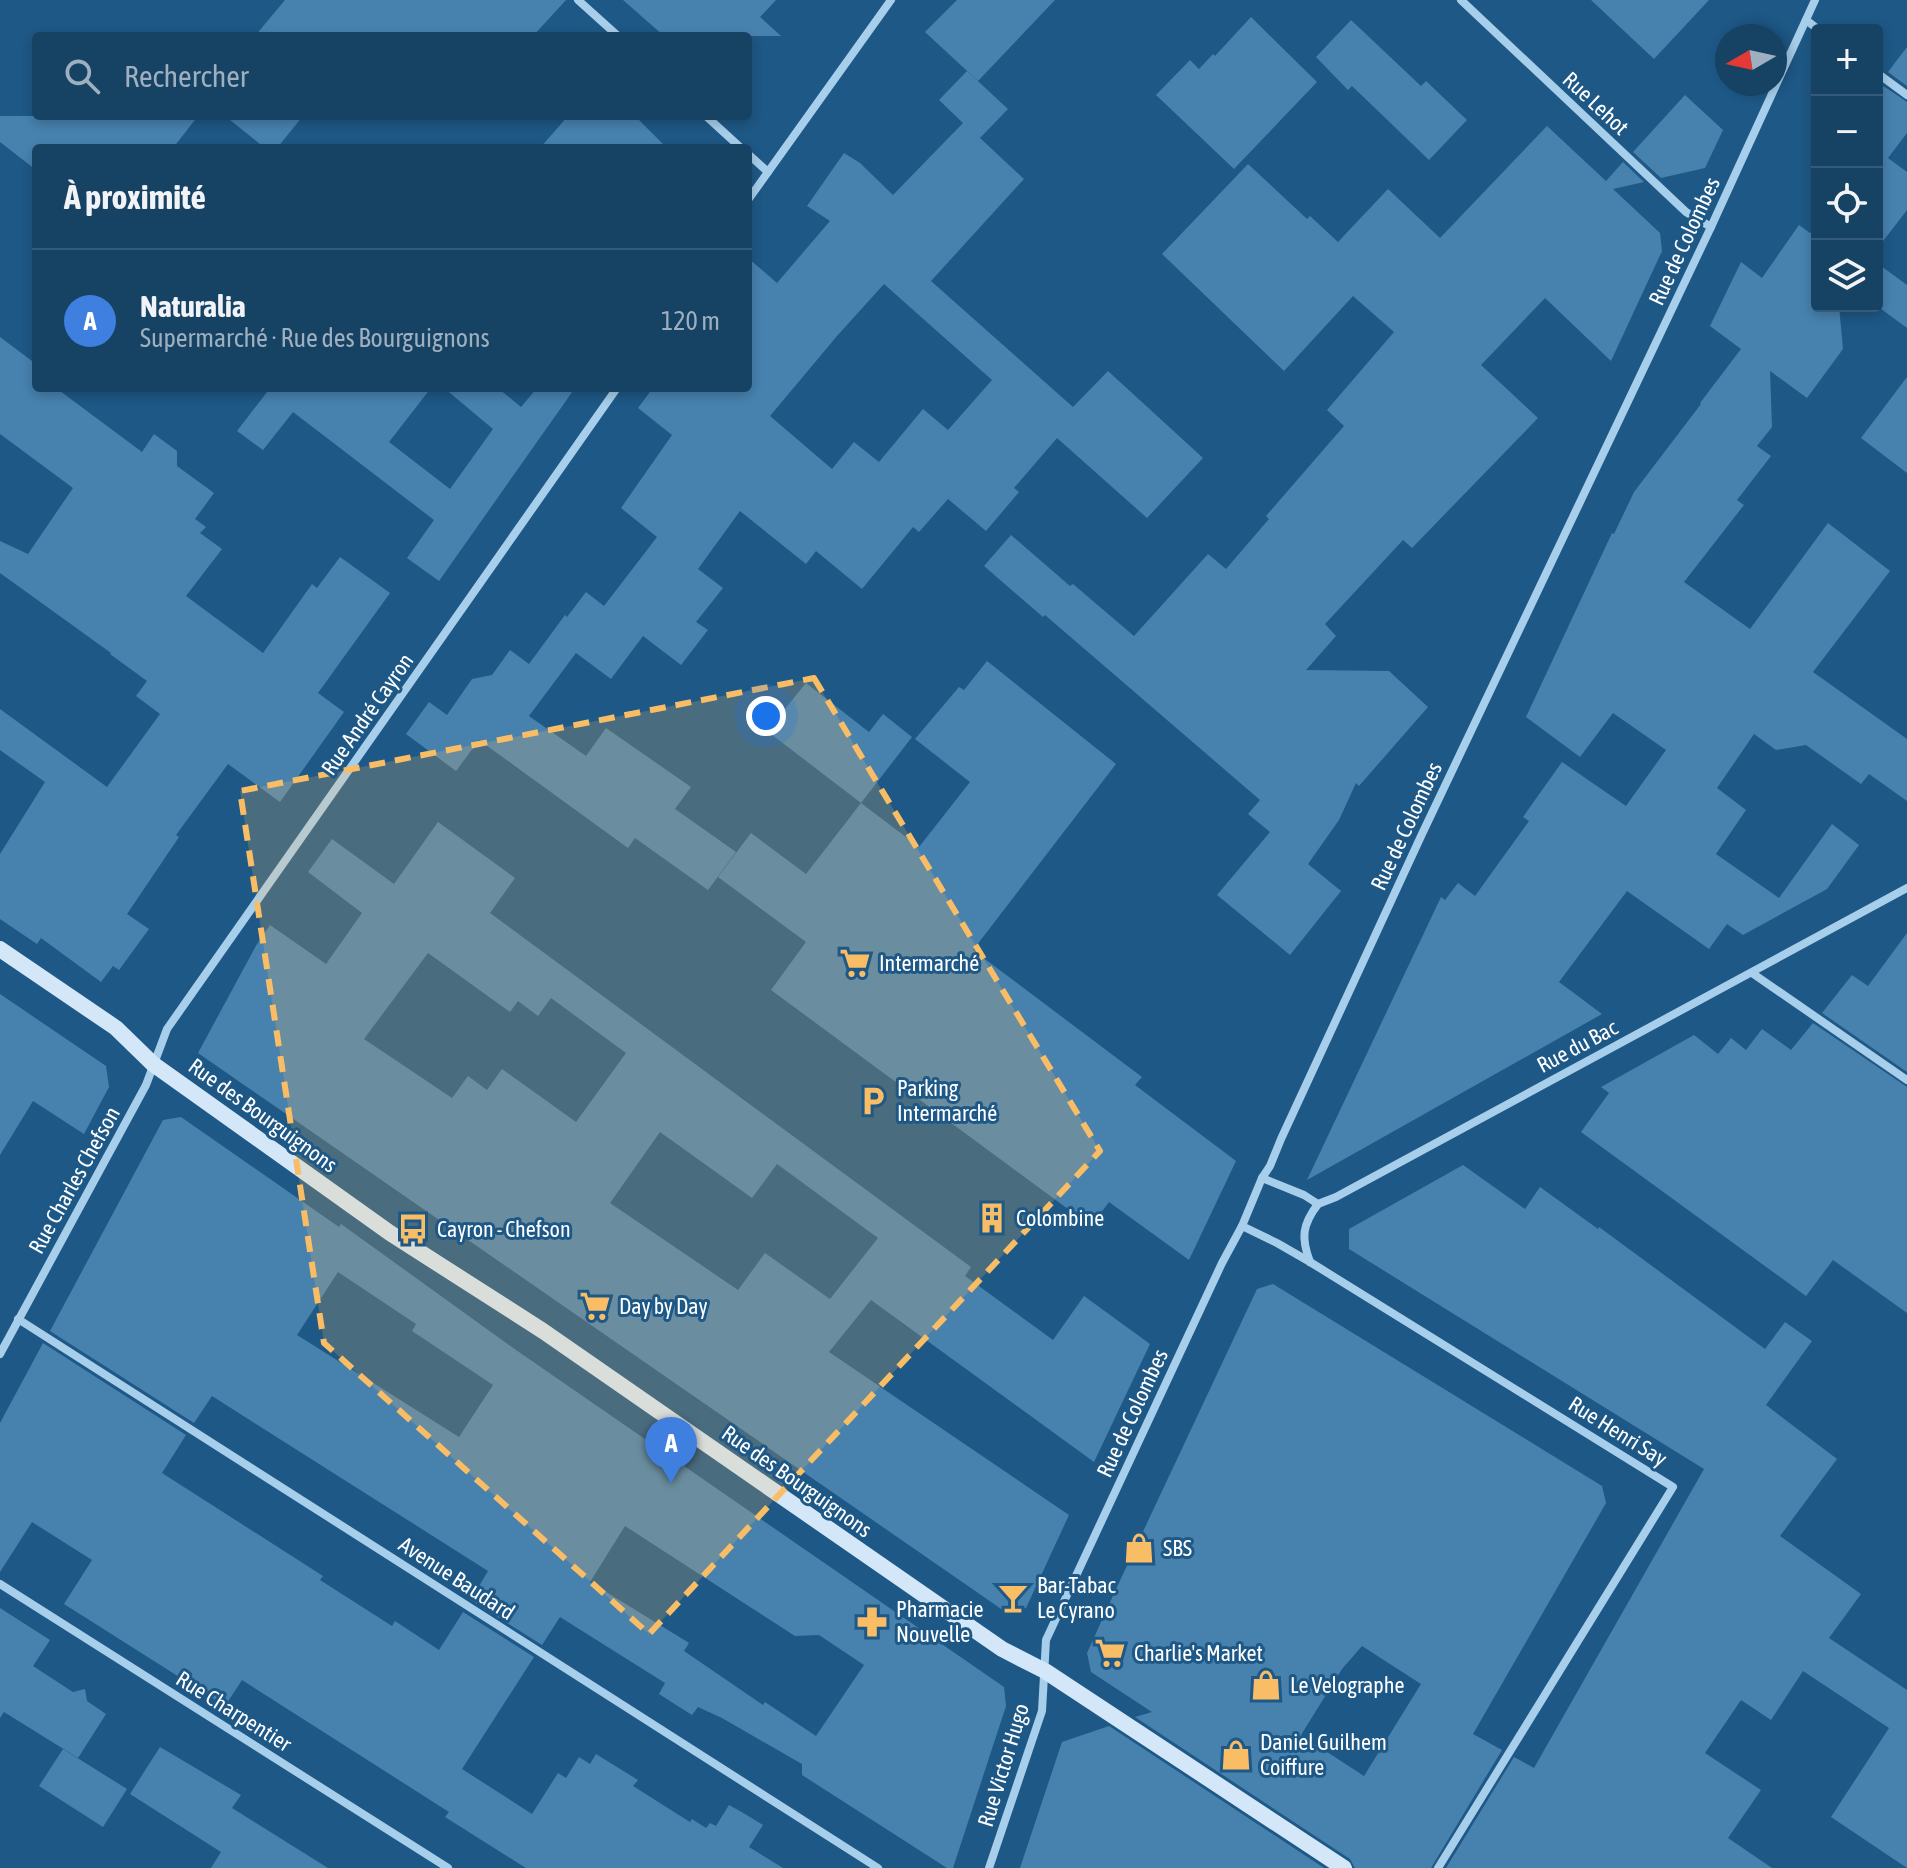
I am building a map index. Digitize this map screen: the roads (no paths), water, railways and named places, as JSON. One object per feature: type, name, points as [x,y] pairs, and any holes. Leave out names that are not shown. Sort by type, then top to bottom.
[{"type":"main road","name":"Rue des Bourguignons","points":[[0,949],[116,1028],[153,1064],[390,1233],[543,1331],[1002,1649],[1045,1671],[1344,1868]]},
{"type":"street","points":[[578,0],[614,32]]},
{"type":"street","points":[[752,194],[891,0]]},
{"type":"street","name":"Rue Lehot","points":[[1461,0],[1686,212],[1711,227]]},
{"type":"street","name":"Rue de Colombes","points":[[1045,1671],[1046,1640],[1815,0]]},
{"type":"street","points":[[1806,20],[1811,24]]},
{"type":"street","points":[[1883,77],[1907,95]]},
{"type":"street","points":[[710,120],[737,144]]},
{"type":"street","points":[[752,158],[768,172]]},
{"type":"street","name":"Rue André Cayron","points":[[153,1064],[167,1029],[614,392]]},
{"type":"street","name":"Rue du Bac","points":[[1318,1204],[1907,888]]},
{"type":"street","points":[[1752,973],[1907,1080]]},
{"type":"street","name":"Rue Charles Chefson","points":[[0,1354],[146,1085],[153,1064]]},
{"type":"street","points":[[1262,1178],[1318,1204],[1306,1223],[1304,1234],[1310,1262]]},
{"type":"street","name":"Rue Henri Say","points":[[1242,1226],[1310,1262],[1673,1487],[1438,1868]]},
{"type":"street","name":"Avenue Baudard","points":[[18,1319],[878,1868]]},
{"type":"street","name":"Rue Charpentier","points":[[0,1584],[448,1868]]},
{"type":"street","name":"Rue Victor Hugo","points":[[989,1868],[1042,1711],[1045,1671]]},
{"type":"place","name":"Intermarché","points":[[855,963]]},
{"type":"place","name":"Parking Intermarché","points":[[873,1101]]},
{"type":"place","name":"Colombine","points":[[992,1218]]},
{"type":"place","name":"Cayron - Chefson","points":[[413,1229]]},
{"type":"place","name":"Day by Day","points":[[595,1306]]},
{"type":"place","name":"Naturalia","points":[[671,1483]]},
{"type":"place","name":"SBS","points":[[1139,1548]]},
{"type":"place","name":"Bar-Tabac Le Cyrano","points":[[1013,1598]]},
{"type":"place","name":"Pharmacie Nouvelle","points":[[872,1622]]},
{"type":"place","name":"Charlie's Market","points":[[1110,1653]]},
{"type":"place","name":"Le Velographe","points":[[1266,1685]]},
{"type":"place","name":"Daniel Guilhem Coiffure","points":[[1236,1755]]}]
